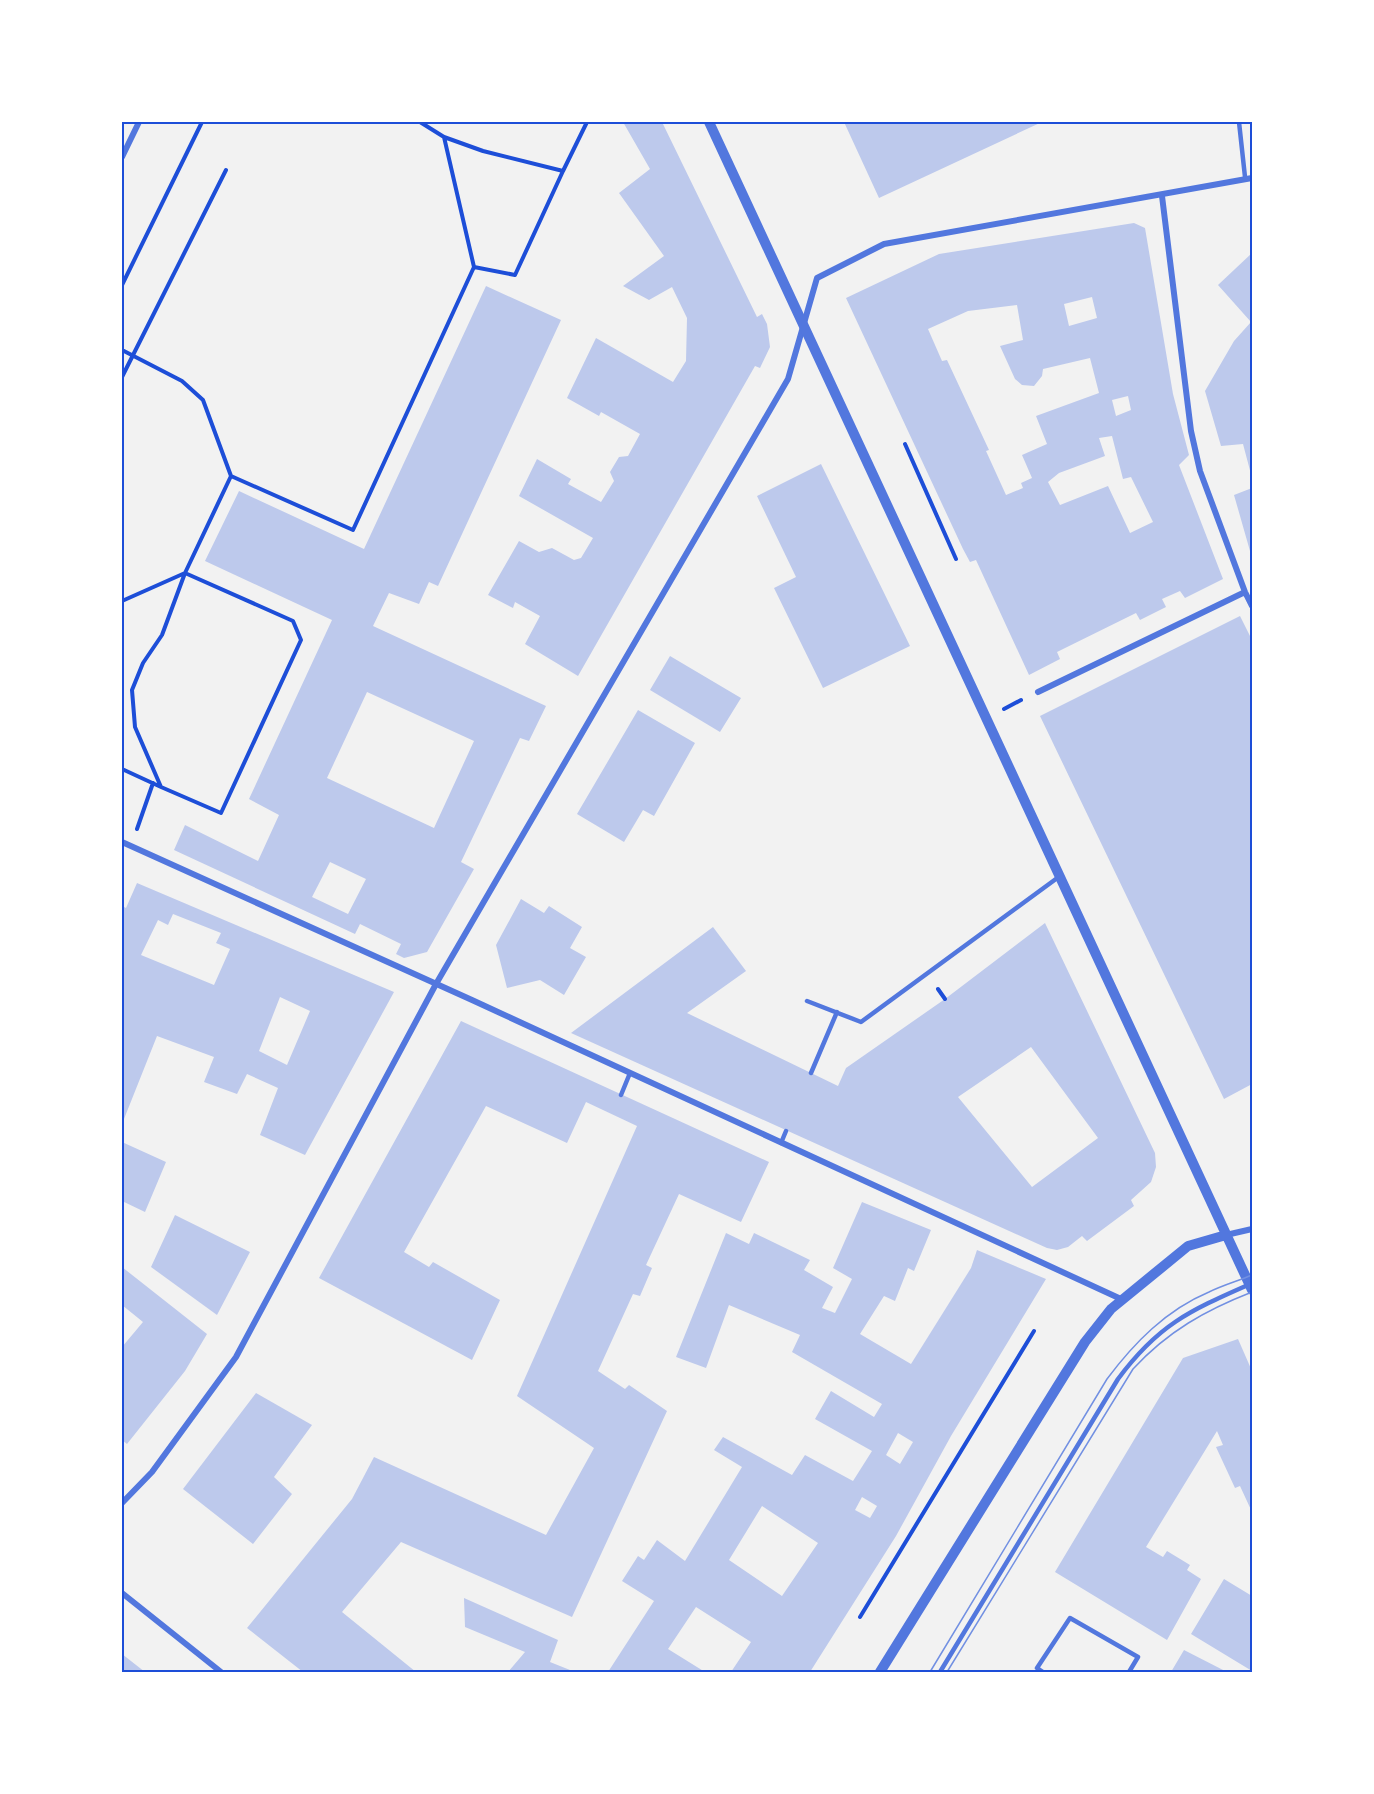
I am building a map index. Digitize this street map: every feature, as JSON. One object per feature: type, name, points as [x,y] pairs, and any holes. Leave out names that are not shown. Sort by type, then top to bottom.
[{"type":"street","points":[[122,157],[139,122]]},
{"type":"street","points":[[709,122],[988,717],[1185,1151],[1252,1286]]},
{"type":"street","points":[[122,1503],[152,1472],[236,1357],[436,984],[788,379],[817,278],[884,244],[1162,195],[1249,177]]},
{"type":"street","points":[[1162,195],[1191,431],[1200,471],[1252,606]]},
{"type":"street","points":[[1038,692],[1245,592]]},
{"type":"street","points":[[122,842],[1121,1299]]},
{"type":"street","points":[[880,1672],[1084,1342],[1121,1299],[1188,1246],[1252,1229]]},
{"type":"street","points":[[122,1593],[220,1672]]},
{"type":"lane","points":[[1239,122],[1249,177]]},
{"type":"lane","points":[[807,1001],[861,1022],[1060,876]]},
{"type":"lane","points":[[811,1073],[837,1012]]},
{"type":"lane","points":[[621,1095],[630,1073]]},
{"type":"lane","points":[[781,1143],[786,1131]]},
{"type":"lane","points":[[940,1672],[1118,1379],[1135,1356],[1169,1324],[1189,1312],[1252,1286]]},
{"type":"lane","points":[[1043,1672],[1037,1668],[1070,1617],[1138,1657],[1129,1672]]},
{"type":"path","points":[[122,285],[202,122]]},
{"type":"path","points":[[420,122],[444,137],[483,151],[563,171]]},
{"type":"path","points":[[474,267],[515,275],[587,122]]},
{"type":"path","points":[[231,476],[353,530],[474,267],[444,137]]},
{"type":"path","points":[[122,377],[226,170]]},
{"type":"path","points":[[122,350],[182,381],[203,400],[231,476],[185,573],[162,635],[143,663],[132,690],[135,727],[161,787]]},
{"type":"path","points":[[905,444],[956,559]]},
{"type":"path","points":[[122,601],[185,573],[293,621],[301,640],[221,813],[122,769]]},
{"type":"path","points":[[988,717],[1038,692]]},
{"type":"path","points":[[136,833],[153,783]]},
{"type":"path","points":[[860,1617],[1034,1331]]},
{"type":"building","points":[[623,122],[662,122],[757,317],[762,314],[767,324],[770,347],[760,368],[755,366],[578,676],[525,644],[540,616],[515,602],[513,608],[488,595],[519,541],[539,552],[552,548],[574,560],[581,558],[593,538],[519,496],[537,459],[571,479],[568,484],[601,502],[614,481],[610,472],[619,457],[628,456],[640,434],[601,412],[599,416],[567,398],[596,338],[673,382],[686,361],[687,318],[672,287],[649,300],[623,286],[664,256],[619,193],[650,169]]},
{"type":"building","points":[[844,122],[1042,122],[879,198]]},
{"type":"building","points":[[1134,223],[1145,228],[1173,394],[1189,455],[1179,465],[1223,579],[1185,598],[1180,591],[1162,599],[1166,607],[1140,620],[1136,613],[1057,652],[1060,659],[1029,675],[976,560],[970,562],[963,549],[846,298],[939,254]],"holes":[[[1092,297],[1097,318],[1069,326],[1064,304]],[[1017,305],[1023,340],[1000,346],[1015,379],[1022,385],[1034,386],[1042,376],[1043,369],[1090,358],[1099,393],[1036,416],[1047,444],[1022,455],[1032,478],[1021,483],[1023,488],[1006,495],[986,451],[989,450],[947,360],[942,361],[928,329],[968,311]],[[1128,396],[1131,410],[1116,416],[1112,400]],[[1112,436],[1123,479],[1131,477],[1153,522],[1130,533],[1108,486],[1060,505],[1048,482],[1059,473],[1105,456],[1099,438]]]},
{"type":"building","points":[[1252,253],[1252,478],[1243,444],[1221,446],[1205,391],[1234,341],[1251,322],[1218,285]]},
{"type":"building","points":[[486,286],[561,320],[438,586],[429,582],[419,604],[389,593],[373,626],[546,706],[529,741],[520,738],[461,862],[474,869],[427,952],[404,958],[396,954],[401,944],[360,924],[355,934],[174,850],[185,825],[258,861],[279,815],[249,799],[332,620],[205,561],[239,491],[364,549]],"holes":[[[367,692],[474,741],[434,828],[327,778]],[[330,862],[366,879],[348,914],[312,897]]]},
{"type":"building","points":[[821,464],[910,646],[823,688],[774,588],[796,577],[757,496]]},
{"type":"building","points":[[1252,488],[1252,558],[1234,495]]},
{"type":"building","points":[[1240,616],[1252,640],[1252,1084],[1224,1099],[1040,716]]},
{"type":"building","points":[[670,656],[741,698],[720,732],[650,690]]},
{"type":"building","points":[[638,710],[695,743],[654,816],[643,810],[624,842],[577,814]]},
{"type":"building","points":[[137,883],[394,992],[305,1155],[260,1135],[278,1088],[247,1074],[237,1094],[204,1082],[214,1057],[157,1036],[122,1124],[122,906],[126,908]],"holes":[[[173,914],[221,933],[216,943],[230,949],[214,985],[141,955],[158,920],[168,925]],[[280,997],[310,1011],[287,1065],[259,1051]]]},
{"type":"building","points":[[521,899],[544,913],[549,906],[582,927],[570,948],[586,957],[564,995],[540,980],[507,988],[496,945]]},
{"type":"building","points":[[1045,923],[1155,1153],[1156,1167],[1151,1182],[1131,1200],[1134,1206],[1087,1241],[1082,1236],[1068,1247],[1057,1250],[1047,1248],[571,1033],[713,927],[746,971],[687,1013],[838,1086],[846,1068],[945,999]],"holes":[[[1031,1047],[1098,1138],[1032,1187],[958,1097]]]},
{"type":"building","points":[[461,1021],[769,1162],[741,1222],[679,1194],[646,1265],[652,1268],[640,1296],[633,1294],[598,1371],[625,1389],[629,1385],[667,1411],[572,1617],[401,1542],[342,1612],[416,1672],[303,1672],[247,1628],[352,1499],[374,1457],[546,1535],[594,1448],[517,1396],[637,1126],[586,1102],[567,1143],[486,1106],[404,1252],[429,1267],[433,1262],[500,1300],[472,1360],[319,1278]]},
{"type":"building","points":[[122,1142],[166,1162],[145,1212],[122,1201]]},
{"type":"building","points":[[862,1202],[931,1230],[914,1271],[908,1268],[895,1301],[884,1296],[860,1334],[911,1364],[971,1268],[977,1250],[1046,1279],[951,1436],[896,1536],[810,1672],[731,1672],[751,1642],[696,1607],[668,1649],[705,1672],[608,1672],[654,1601],[622,1581],[638,1556],[644,1560],[657,1540],[685,1561],[742,1467],[714,1450],[723,1437],[792,1475],[805,1455],[853,1481],[872,1451],[815,1419],[831,1391],[874,1417],[882,1404],[792,1352],[800,1335],[729,1305],[706,1368],[676,1357],[726,1233],[749,1244],[754,1233],[810,1260],[804,1270],[833,1287],[822,1308],[835,1313],[852,1279],[833,1268]],"holes":[[[898,1433],[913,1442],[900,1464],[886,1455]],[[862,1497],[877,1506],[870,1518],[855,1510]],[[762,1506],[818,1543],[782,1596],[729,1560]]]},
{"type":"building","points":[[175,1215],[250,1252],[217,1315],[151,1267]]},
{"type":"building","points":[[122,1267],[207,1334],[185,1371],[127,1444],[122,1440],[122,1347],[143,1322],[122,1305]]},
{"type":"building","points":[[1238,1339],[1252,1371],[1252,1512],[1240,1486],[1235,1488],[1216,1447],[1223,1445],[1217,1431],[1146,1547],[1163,1557],[1167,1551],[1190,1565],[1187,1570],[1201,1579],[1167,1640],[1055,1572],[1183,1358]]},
{"type":"building","points":[[256,1393],[312,1425],[274,1477],[292,1494],[253,1544],[183,1489]]},
{"type":"building","points":[[1224,1579],[1252,1596],[1252,1671],[1191,1634]]},
{"type":"building","points":[[464,1598],[558,1640],[550,1662],[575,1672],[508,1672],[525,1652],[465,1627]]},
{"type":"building","points":[[1184,1650],[1227,1672],[1171,1672]]},
{"type":"building","points":[[122,1654],[145,1672],[122,1672]]},
{"type":"tram line","points":[[930,1672],[1117,1366],[1140,1340],[1179,1308],[1193,1299],[1252,1275]]},
{"type":"tram line","points":[[947,1672],[1133,1369],[1160,1343],[1188,1323],[1252,1292]]}]
